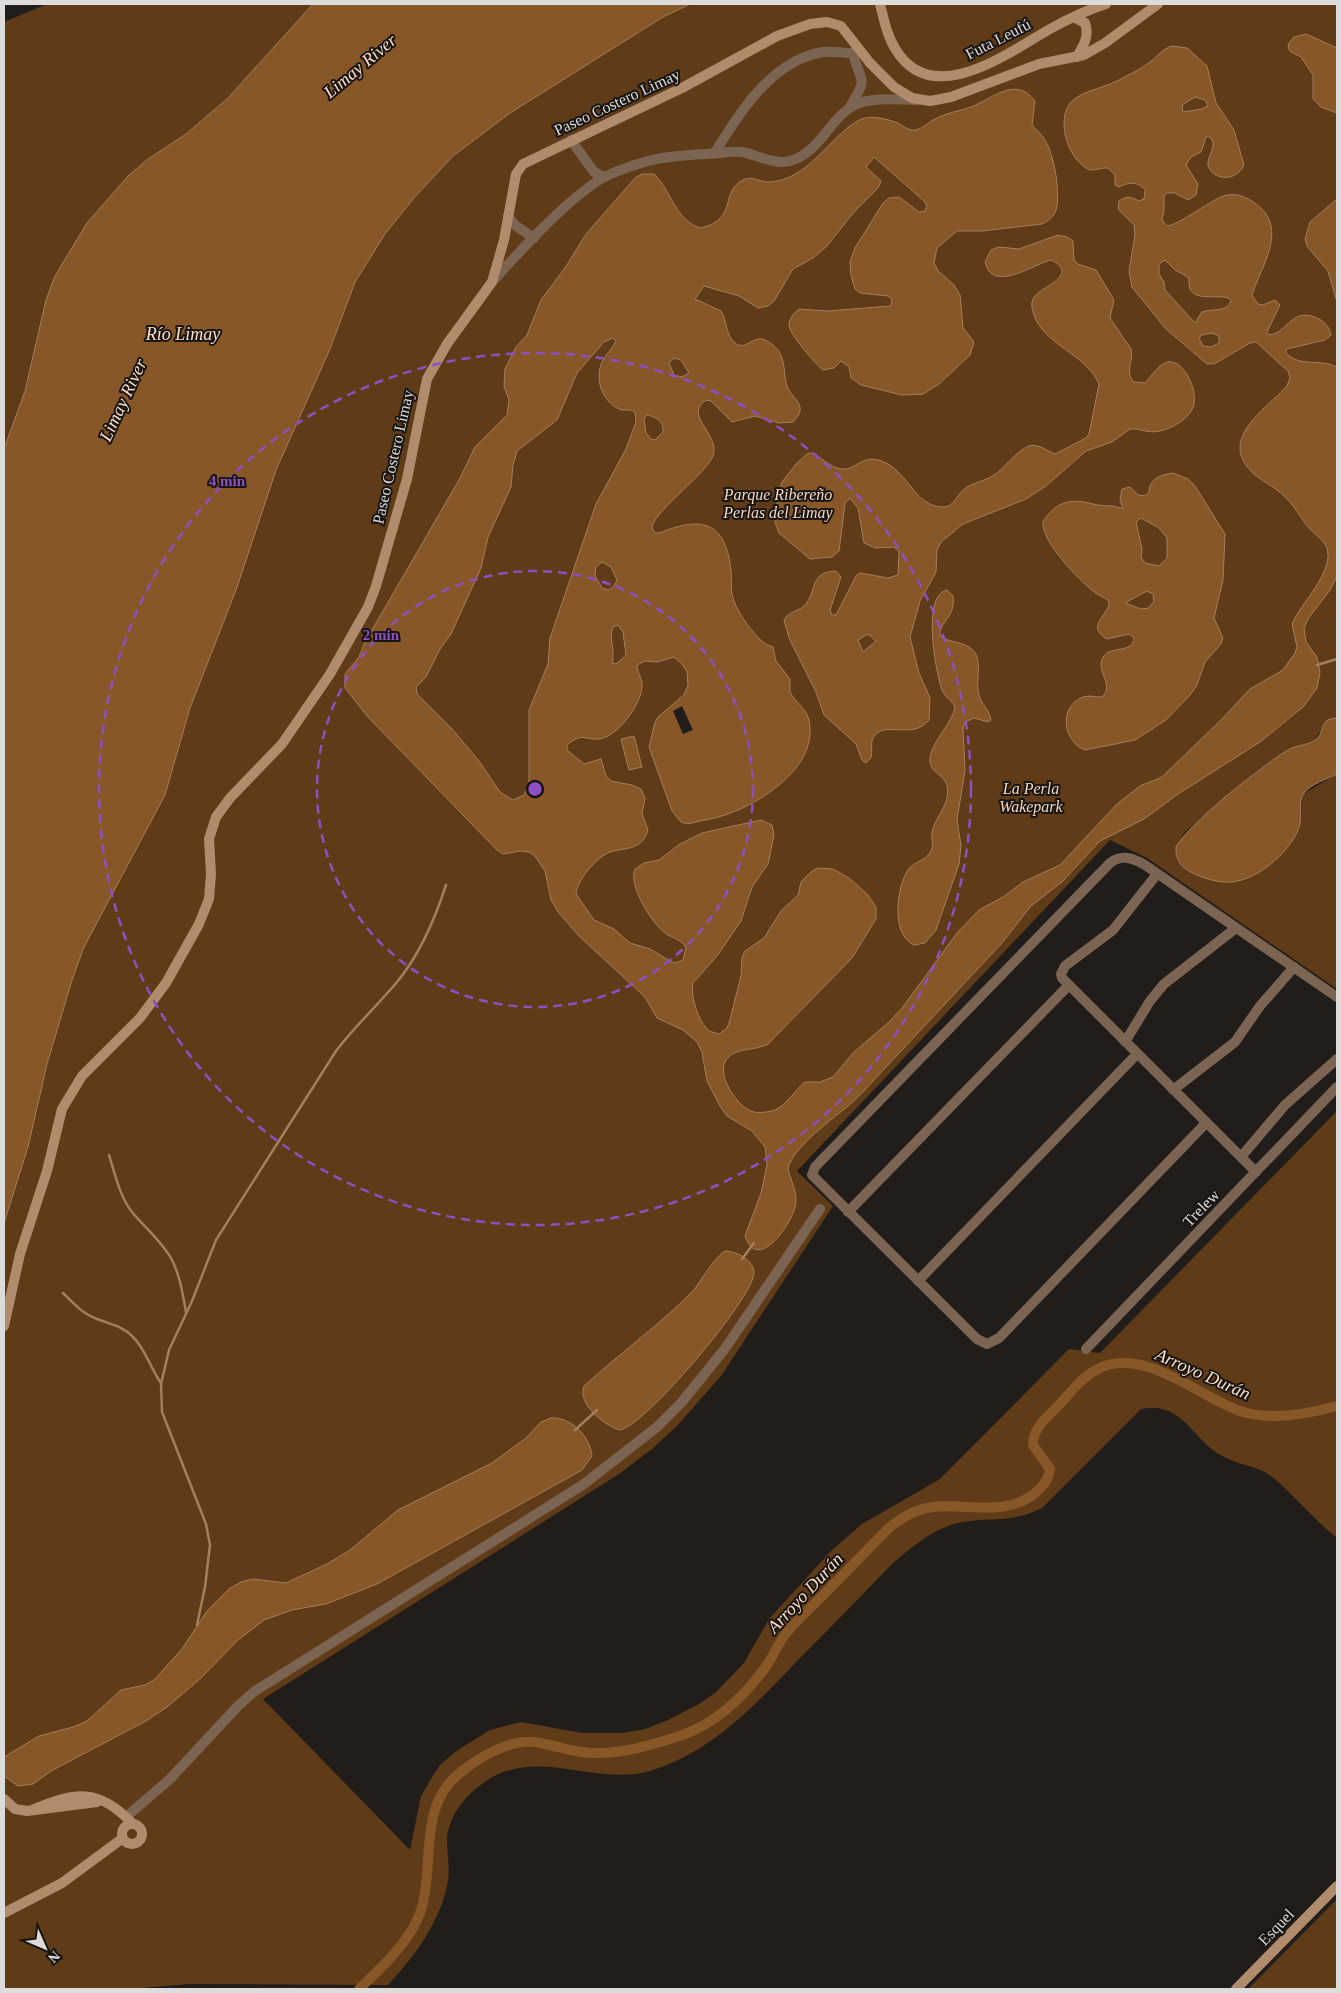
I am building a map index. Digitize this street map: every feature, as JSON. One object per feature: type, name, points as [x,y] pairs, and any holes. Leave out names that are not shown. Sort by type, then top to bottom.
[{"type":"street","name":"Futa Leufú","points":[[880,4],[889,36],[897,52],[918,72],[936,77],[961,74],[992,62],[1074,16],[1106,4]]},
{"type":"street","points":[[849,108],[867,101],[920,100],[951,97],[1026,69],[1077,57],[1098,48],[1158,4]]},
{"type":"street","points":[[1074,16],[1085,23],[1087,31],[1086,40],[1077,57]]},
{"type":"street","name":"Paseo Costero Limay","points":[[4,1326],[20,1254],[47,1171],[62,1109],[82,1076],[140,1018],[166,983],[199,924],[209,899],[211,874],[209,839],[216,817],[230,798],[282,744],[313,701],[354,634],[376,586],[405,488],[427,379],[447,344],[492,282],[519,169],[528,161],[682,88],[766,41],[799,27],[827,22],[841,26],[857,53],[894,87],[920,100]]},
{"type":"street","points":[[492,282],[578,196],[605,177],[650,161],[714,154],[740,152],[776,161],[789,162],[801,157],[822,138],[849,108],[862,86],[857,53],[822,52],[793,62],[751,100],[714,154]]},
{"type":"street","points":[[571,140],[594,172],[605,177]]},
{"type":"street","points":[[508,216],[516,226],[534,238]]},
{"type":"street","points":[[1206,1123],[999,1338],[991,1343],[980,1341],[812,1175],[813,1169],[1110,863],[1120,857],[1140,862],[1337,997]]},
{"type":"street","points":[[1157,874],[1109,934],[1065,966],[1061,974],[1068,986],[1256,1172]]},
{"type":"street","points":[[1125,1042],[1150,1001],[1164,984],[1236,928]]},
{"type":"street","points":[[1173,1090],[1235,1042],[1266,998],[1294,967]]},
{"type":"street","points":[[848,1212],[1068,986]]},
{"type":"street","points":[[918,1281],[1137,1054]]},
{"type":"street","points":[[1241,1156],[1286,1105],[1337,1059]]},
{"type":"street","name":"Trelew","points":[[1086,1349],[1337,1087]]},
{"type":"street","points":[[4,1913],[62,1883],[123,1838],[124,1828],[130,1820],[232,1711],[255,1692],[584,1484],[658,1427],[681,1403],[724,1350],[820,1209]]},
{"type":"street","points":[[4,1799],[15,1809],[32,1810],[74,1796],[88,1797],[106,1802],[115,1807],[141,1829],[141,1839],[133,1844],[123,1838]]},
{"type":"street","name":"Esquel","points":[[1236,1989],[1337,1886]]},
{"type":"green space","points":[[47,4],[313,4],[227,99],[186,134],[148,159],[128,176],[87,223],[46,300],[25,391],[4,449],[4,22]]},
{"type":"green space","name":"Parque Ribereño Perlas del Limay","points":[[690,4],[1337,4],[1337,718],[1323,724],[1314,740],[1295,747],[1277,757],[1237,786],[1188,829],[1180,840],[1176,852],[1178,861],[1293,840],[1301,820],[1300,801],[1303,794],[1337,774],[1337,989],[1147,858],[1110,840],[797,1171],[833,1206],[721,1376],[677,1426],[652,1449],[619,1474],[263,1699],[410,1850],[421,1796],[440,1765],[455,1752],[490,1730],[521,1722],[582,1733],[623,1733],[645,1729],[699,1704],[716,1692],[744,1663],[769,1619],[831,1551],[862,1524],[940,1479],[1069,1349],[1100,1353],[1337,1111],[1337,1537],[1265,1472],[1222,1456],[1211,1449],[1177,1416],[1156,1408],[1141,1409],[1042,1508],[1032,1513],[1012,1518],[962,1522],[942,1528],[916,1545],[892,1564],[751,1708],[733,1724],[694,1751],[650,1771],[629,1775],[543,1767],[522,1767],[502,1773],[482,1784],[463,1801],[450,1823],[447,1840],[448,1881],[445,1896],[433,1924],[417,1950],[388,1985],[190,1984],[128,1989],[4,1989],[4,1223],[28,1147],[47,1064],[72,980],[84,947],[165,795],[190,708],[236,590],[276,470],[330,349],[355,282],[385,234],[413,199],[453,156],[510,113],[663,17]]},
{"type":"green space","points":[[1337,1899],[1337,1989],[1248,1989]]},
{"type":"water","name":"Río Limay","points":[[313,4],[690,4],[663,17],[510,113],[453,156],[413,199],[385,234],[355,282],[330,349],[276,470],[236,590],[190,708],[165,795],[84,947],[47,1064],[28,1147],[4,1223],[4,449],[25,391],[46,300],[55,276],[87,223],[128,176],[148,159],[186,134],[227,99]]},
{"type":"water","points":[[1306,34],[1337,48],[1337,113],[1321,107],[1313,99],[1313,75],[1301,57],[1291,52],[1288,48],[1289,43],[1294,37]]},
{"type":"water","points":[[1169,47],[1187,48],[1207,66],[1216,103],[1234,130],[1244,165],[1241,171],[1231,177],[1219,177],[1214,174],[1208,165],[1213,142],[1209,136],[1206,137],[1201,152],[1191,157],[1186,165],[1198,184],[1196,195],[1188,200],[1175,193],[1166,193],[1164,196],[1162,220],[1167,226],[1172,225],[1225,195],[1237,195],[1253,202],[1264,212],[1270,223],[1272,234],[1270,247],[1252,295],[1258,304],[1263,305],[1275,300],[1280,305],[1267,332],[1269,335],[1275,333],[1296,317],[1302,315],[1321,320],[1327,326],[1331,335],[1325,340],[1286,349],[1286,353],[1292,358],[1304,362],[1330,364],[1337,367],[1337,576],[1330,590],[1308,619],[1304,628],[1306,642],[1317,657],[1320,672],[1317,688],[1303,707],[1260,742],[1178,794],[1144,819],[1100,841],[1062,882],[1031,906],[1001,944],[859,1096],[799,1149],[788,1168],[795,1194],[796,1203],[794,1211],[775,1241],[758,1250],[751,1247],[745,1236],[761,1193],[767,1165],[765,1147],[752,1131],[727,1116],[720,1106],[707,1081],[702,1052],[697,1042],[683,1030],[657,1018],[645,997],[579,936],[558,912],[551,900],[545,871],[535,856],[529,852],[521,851],[503,854],[496,849],[368,717],[345,688],[345,674],[359,657],[365,642],[459,480],[475,447],[507,415],[509,400],[504,386],[505,369],[516,347],[527,335],[541,300],[565,268],[586,234],[635,178],[642,174],[654,174],[686,219],[692,225],[701,228],[713,224],[720,218],[725,212],[732,191],[743,180],[749,178],[772,182],[794,175],[814,160],[840,134],[857,121],[868,117],[880,118],[915,130],[932,120],[971,107],[1004,91],[1012,89],[1028,93],[1035,101],[1032,125],[1045,140],[1054,164],[1058,194],[1056,210],[1054,215],[1042,224],[982,231],[957,231],[937,248],[934,263],[938,271],[954,285],[960,295],[963,328],[974,342],[970,355],[939,384],[923,394],[902,395],[861,385],[851,378],[849,367],[841,361],[834,368],[823,370],[803,349],[789,326],[791,318],[799,309],[827,311],[891,306],[892,299],[888,296],[860,293],[855,289],[850,262],[855,248],[883,203],[889,198],[899,197],[919,212],[925,211],[927,206],[924,201],[874,157],[866,167],[881,181],[878,188],[854,212],[827,246],[813,258],[793,269],[774,301],[768,306],[758,308],[739,296],[704,286],[695,299],[721,311],[729,335],[738,345],[745,345],[761,339],[772,344],[777,349],[783,361],[787,386],[798,403],[800,411],[793,422],[779,423],[755,416],[732,422],[711,401],[706,400],[700,406],[698,413],[713,443],[714,451],[711,460],[660,514],[652,528],[655,533],[660,533],[688,524],[700,524],[709,527],[717,533],[724,542],[731,571],[732,594],[736,606],[755,634],[764,643],[773,647],[776,661],[790,679],[790,692],[809,720],[810,736],[806,752],[797,766],[786,779],[772,790],[742,808],[728,814],[688,824],[681,822],[672,811],[649,747],[655,722],[659,716],[684,695],[688,685],[687,672],[674,657],[657,662],[645,661],[637,665],[642,684],[641,694],[627,719],[614,732],[599,739],[576,739],[567,745],[567,750],[584,764],[601,759],[606,776],[611,781],[632,785],[641,789],[645,798],[642,814],[648,830],[642,842],[638,845],[610,852],[599,859],[580,882],[576,894],[594,920],[614,929],[630,943],[650,949],[675,963],[683,960],[686,948],[682,942],[664,932],[647,912],[635,884],[635,869],[644,863],[659,860],[680,844],[702,833],[761,820],[772,825],[774,835],[768,864],[752,887],[741,921],[717,956],[693,983],[692,989],[696,1009],[709,1031],[719,1034],[727,1028],[741,976],[742,957],[745,951],[764,938],[781,911],[798,895],[801,882],[811,872],[817,868],[833,869],[849,878],[868,895],[876,907],[876,919],[852,958],[768,1044],[734,1053],[726,1060],[724,1066],[726,1081],[734,1097],[745,1108],[757,1112],[768,1112],[777,1109],[805,1082],[820,1082],[833,1077],[853,1053],[889,1022],[902,1008],[957,933],[979,910],[1003,897],[1023,882],[1060,865],[1117,804],[1140,786],[1162,777],[1250,689],[1283,670],[1297,647],[1292,624],[1323,575],[1326,566],[1328,552],[1325,544],[1306,525],[1279,491],[1254,474],[1244,461],[1240,449],[1242,438],[1248,426],[1287,386],[1290,378],[1288,371],[1256,342],[1250,343],[1214,364],[1207,364],[1166,329],[1132,287],[1129,271],[1135,235],[1134,225],[1118,209],[1119,201],[1124,198],[1127,197],[1139,201],[1144,199],[1145,190],[1139,185],[1130,183],[1119,187],[1115,185],[1115,175],[1108,168],[1091,170],[1086,168],[1079,162],[1069,147],[1064,128],[1064,118],[1071,102],[1081,95],[1138,70]],"holes":[[[1195,97],[1205,100],[1208,106],[1202,109],[1183,112],[1182,105]],[[1165,260],[1175,270],[1188,277],[1190,289],[1193,293],[1198,296],[1222,297],[1231,300],[1227,307],[1202,312],[1195,323],[1165,290],[1164,282],[1159,274],[1159,264]],[[1212,333],[1219,336],[1219,343],[1211,347],[1203,346],[1199,338],[1202,335]],[[613,338],[616,341],[603,360],[600,367],[599,380],[603,393],[611,404],[619,409],[635,412],[636,422],[626,449],[596,504],[550,638],[548,664],[529,710],[529,785],[524,795],[513,800],[500,792],[479,761],[453,730],[417,694],[416,687],[426,677],[440,649],[451,634],[481,568],[488,537],[511,487],[513,465],[517,451],[557,420],[577,373],[604,342]],[[674,358],[681,360],[689,373],[682,377],[674,375],[669,363]],[[647,415],[654,417],[661,423],[663,432],[655,440],[651,439],[646,433],[644,419]],[[602,562],[611,567],[617,580],[609,590],[602,588],[595,576],[596,567]],[[618,625],[623,632],[626,655],[616,664],[612,663],[613,627]]]},
{"type":"water","points":[[1337,199],[1337,302],[1328,271],[1307,246],[1305,239],[1310,222]]},
{"type":"water","points":[[1058,235],[1073,241],[1074,260],[1078,264],[1096,270],[1114,300],[1110,318],[1131,349],[1129,370],[1131,378],[1134,382],[1145,383],[1161,365],[1168,362],[1174,363],[1180,366],[1192,384],[1194,404],[1189,414],[1181,422],[1165,430],[1156,432],[1130,429],[1112,442],[1086,451],[1046,486],[1026,499],[963,524],[941,542],[937,550],[936,572],[920,601],[910,637],[919,673],[930,698],[929,720],[915,729],[891,729],[878,733],[872,740],[871,758],[866,763],[862,760],[856,744],[824,715],[816,692],[789,638],[784,620],[788,615],[804,606],[811,595],[817,579],[821,575],[836,571],[841,577],[830,610],[832,615],[836,615],[856,576],[860,573],[888,578],[898,575],[899,552],[894,547],[875,548],[864,543],[858,508],[850,498],[845,503],[839,551],[832,557],[810,559],[779,533],[775,522],[778,495],[782,482],[796,464],[808,453],[816,455],[832,466],[842,469],[848,469],[868,460],[882,461],[898,471],[927,502],[934,506],[947,507],[967,487],[994,475],[1024,448],[1032,445],[1039,446],[1055,454],[1086,438],[1089,434],[1099,384],[1093,373],[1084,364],[1045,333],[1038,323],[1032,307],[1035,296],[1057,280],[1062,270],[1059,265],[1051,260],[1014,274],[996,276],[989,271],[985,262],[991,250],[999,247],[1019,249]],"holes":[[[868,634],[876,641],[863,652],[858,640]]]},
{"type":"water","points":[[1173,473],[1188,479],[1195,486],[1225,534],[1223,580],[1214,618],[1223,638],[1221,644],[1205,662],[1197,685],[1166,720],[1135,740],[1085,750],[1073,741],[1069,734],[1066,719],[1068,711],[1072,704],[1082,697],[1102,697],[1107,688],[1101,667],[1103,657],[1106,653],[1130,646],[1134,638],[1129,634],[1107,639],[1101,634],[1098,625],[1109,601],[1086,585],[1070,569],[1048,539],[1043,522],[1053,509],[1059,505],[1071,502],[1078,501],[1123,509],[1120,499],[1122,489],[1130,487],[1138,495],[1145,496],[1149,493],[1151,484],[1156,478]],"holes":[[[1141,518],[1159,528],[1167,538],[1167,558],[1159,566],[1145,563],[1141,557],[1142,549],[1136,522]],[[1147,591],[1153,594],[1154,601],[1149,608],[1141,609],[1125,603]]]},
{"type":"water","points":[[947,590],[953,596],[953,603],[950,614],[940,631],[940,636],[965,645],[976,654],[978,660],[979,695],[991,720],[988,722],[974,718],[965,722],[963,728],[965,771],[957,819],[961,846],[959,864],[936,930],[925,943],[914,945],[907,940],[899,922],[898,910],[901,888],[908,870],[931,851],[933,828],[944,807],[948,790],[944,779],[933,769],[930,759],[934,745],[949,722],[954,710],[953,703],[944,694],[941,687],[932,634],[934,605],[939,595]]},
{"type":"water","points":[[1337,718],[1337,774],[1315,784],[1304,793],[1301,801],[1300,825],[1287,848],[1279,856],[1261,871],[1241,880],[1231,882],[1205,878],[1192,873],[1181,864],[1177,857],[1176,847],[1183,837],[1210,810],[1279,756],[1290,749],[1315,740],[1327,721]]},
{"type":"water","points":[[634,736],[642,767],[629,770],[621,739]]},
{"type":"water","points":[[726,1251],[735,1253],[748,1261],[754,1273],[749,1287],[718,1333],[672,1386],[632,1424],[619,1430],[599,1419],[584,1400],[584,1386],[692,1292],[717,1258]]},
{"type":"water","points":[[551,1418],[572,1424],[588,1441],[592,1456],[582,1470],[377,1584],[326,1604],[292,1610],[264,1620],[237,1641],[201,1678],[167,1707],[146,1721],[51,1771],[33,1784],[18,1786],[4,1776],[4,1757],[39,1736],[73,1727],[87,1721],[121,1690],[145,1685],[154,1680],[182,1649],[207,1611],[229,1589],[241,1582],[253,1579],[286,1583],[327,1564],[350,1550],[398,1510],[492,1463],[526,1438],[541,1422]]},
{"type":"pier","points":[[682,706],[693,730],[683,734],[673,711]]},
{"type":"waterway","points":[[1317,665],[1337,659]]},
{"type":"waterway","points":[[197,1625],[205,1587],[210,1545],[206,1524],[162,1412],[161,1384],[169,1350],[192,1301],[216,1240],[336,1051],[406,971],[432,923],[446,885]]},
{"type":"waterway","points":[[109,1155],[118,1185],[128,1206],[163,1247],[175,1266],[186,1312]]},
{"type":"waterway","points":[[742,1259],[754,1243]]},
{"type":"waterway","points":[[63,1293],[87,1314],[120,1328],[137,1341],[161,1383]]},
{"type":"waterway","name":"Arroyo Durán","points":[[359,1989],[402,1945],[415,1924],[425,1895],[432,1819],[438,1802],[447,1786],[461,1772],[488,1754],[508,1745],[530,1742],[586,1753],[605,1753],[640,1748],[697,1729],[730,1707],[749,1688],[765,1668],[781,1640],[792,1626],[899,1520],[909,1514],[927,1508],[946,1506],[998,1507],[1022,1501],[1034,1494],[1047,1480],[1050,1469],[1033,1445],[1035,1434],[1046,1418],[1092,1372],[1116,1364],[1134,1364],[1152,1368],[1240,1411],[1263,1416],[1314,1412],[1337,1406]]},
{"type":"waterway","points":[[575,1430],[597,1410]]},
{"type":"water label","name":"Limay River","points":[[360,66]]},
{"type":"water label","name":"Limay River","points":[[123,400]]},
{"type":"park label","name":"La Perla Wakepark","points":[[1031,797]]}]
